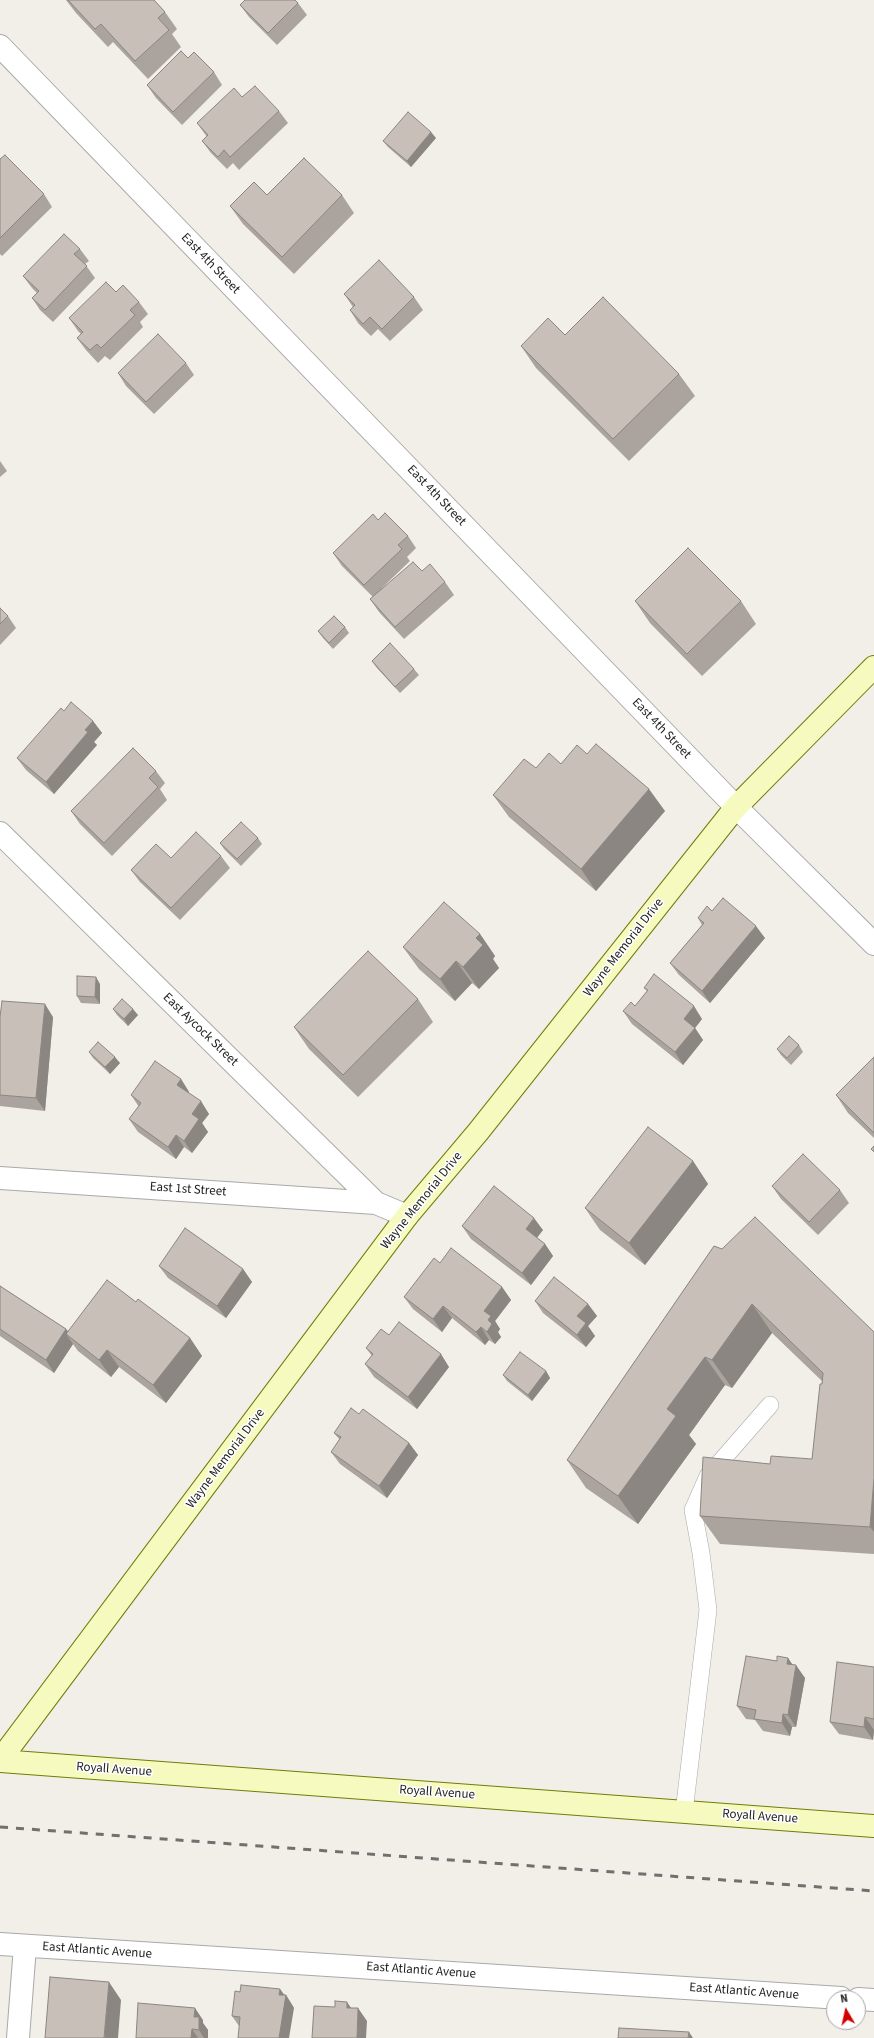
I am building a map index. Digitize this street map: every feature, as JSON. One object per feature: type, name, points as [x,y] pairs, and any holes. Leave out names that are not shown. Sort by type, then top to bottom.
[{"type":"main road","name":"Wayne Memorial Drive","points":[[0,1761],[407,1216],[478,1132],[736,806],[874,667]]},
{"type":"main road","name":"Royall Avenue","points":[[0,1761],[874,1826]]},
{"type":"street","name":"East 4th Street","points":[[0,46],[736,806],[874,944]]},
{"type":"street","name":"East Aycock Street","points":[[0,833],[376,1202],[407,1216]]},
{"type":"street","name":"East 1st Street","points":[[0,1178],[376,1202]]},
{"type":"street","name":"East Atlantic Avenue","points":[[0,1944],[826,1997]]},
{"type":"street","points":[[18,2038],[26,1946]]},
{"type":"lane","points":[[684,1812],[708,1610],[701,1553],[693,1510],[708,1476],[770,1405]]},
{"type":"building","points":[[68,0],[154,0],[165,12],[158,18],[169,30],[135,61],[101,24],[95,29]]},
{"type":"building","points":[[245,0],[295,0],[298,3],[268,33],[240,5]]},
{"type":"building","points":[[181,51],[188,58],[194,52],[214,72],[173,112],[147,85]]},
{"type":"building","points":[[255,86],[279,111],[230,157],[224,150],[218,157],[202,141],[208,135],[197,123],[234,88],[242,97]]},
{"type":"building","points":[[408,112],[431,132],[407,161],[383,141]]},
{"type":"building","points":[[5,155],[44,194],[0,238],[0,159]]},
{"type":"building","points":[[304,158],[342,195],[282,257],[230,206],[254,182],[267,195]]},
{"type":"building","points":[[64,234],[80,249],[74,254],[87,266],[45,310],[32,298],[39,291],[23,276]]},
{"type":"building","points":[[379,260],[414,297],[382,329],[370,317],[363,324],[350,310],[355,305],[344,294]]},
{"type":"building","points":[[106,282],[116,292],[123,285],[139,302],[130,310],[135,315],[101,348],[97,344],[90,350],[77,338],[83,332],[69,318]]},
{"type":"building","points":[[603,297],[679,374],[613,439],[521,346],[548,318],[565,335]]},
{"type":"building","points":[[158,334],[186,363],[146,402],[118,373]]},
{"type":"building","points":[[385,513],[408,536],[398,545],[402,549],[364,585],[333,553],[373,514],[378,520]]},
{"type":"building","points":[[688,548],[741,601],[687,654],[635,601]]},
{"type":"building","points":[[413,562],[422,571],[430,564],[445,582],[395,627],[370,599]]},
{"type":"building","points":[[0,608],[8,616],[0,624]]},
{"type":"building","points":[[334,616],[345,627],[329,643],[318,631]]},
{"type":"building","points":[[390,643],[414,669],[395,687],[372,661]]},
{"type":"building","points":[[71,702],[93,721],[85,730],[88,732],[46,782],[17,758],[61,708],[64,711]]},
{"type":"building","points":[[596,744],[649,789],[581,869],[493,795],[524,759],[536,768],[549,753],[561,764],[577,745],[587,754]]},
{"type":"building","points":[[133,748],[156,771],[149,778],[158,787],[104,843],[71,811]]},
{"type":"building","points":[[241,822],[258,838],[237,859],[220,843]]},
{"type":"building","points":[[196,832],[221,856],[171,908],[131,870],[156,844],[171,858]]},
{"type":"building","points":[[723,898],[756,926],[702,991],[670,963],[704,923],[698,918],[707,906],[712,911]]},
{"type":"building","points":[[444,902],[480,934],[476,938],[483,945],[463,967],[456,961],[440,979],[403,947]]},
{"type":"building","points":[[368,951],[418,999],[343,1075],[294,1027]]},
{"type":"building","points":[[654,974],[694,1006],[684,1019],[695,1028],[675,1052],[623,1011],[631,1002],[635,1006],[648,990],[644,988]]},
{"type":"building","points":[[77,976],[96,977],[95,997],[77,996]]},
{"type":"building","points":[[122,999],[133,1009],[124,1019],[113,1009]]},
{"type":"building","points":[[2,1001],[45,1004],[36,1098],[0,1095],[0,1017]]},
{"type":"building","points":[[789,1036],[799,1045],[787,1058],[777,1049]]},
{"type":"building","points":[[98,1042],[115,1057],[105,1067],[89,1052]]},
{"type":"building","points":[[874,1057],[874,1133],[836,1095]]},
{"type":"building","points":[[155,1061],[181,1079],[177,1085],[201,1101],[192,1114],[199,1119],[184,1141],[176,1135],[168,1147],[129,1119],[141,1103],[131,1095]]},
{"type":"building","points":[[648,1127],[693,1161],[629,1243],[585,1208]]},
{"type":"building","points":[[803,1154],[840,1190],[809,1222],[772,1186]]},
{"type":"building","points":[[494,1186],[534,1218],[526,1229],[545,1244],[522,1273],[462,1226]]},
{"type":"building","points":[[755,1217],[874,1332],[874,1478],[870,1527],[700,1516],[703,1457],[770,1464],[771,1456],[812,1459],[820,1384],[822,1384],[823,1373],[752,1304],[712,1360],[705,1357],[667,1409],[676,1416],[618,1496],[567,1460],[714,1246],[722,1249]]},
{"type":"building","points":[[185,1228],[243,1269],[217,1306],[159,1266]]},
{"type":"building","points":[[451,1248],[502,1287],[484,1311],[491,1316],[488,1320],[492,1324],[487,1332],[481,1327],[476,1332],[443,1306],[433,1319],[404,1297],[434,1258],[440,1263]]},
{"type":"building","points":[[554,1277],[588,1304],[577,1316],[586,1323],[577,1335],[535,1301]]},
{"type":"building","points":[[107,1280],[136,1302],[138,1299],[190,1338],[153,1385],[107,1350],[99,1360],[66,1334]]},
{"type":"building","points":[[0,1286],[66,1329],[46,1360],[0,1329]]},
{"type":"building","points":[[399,1322],[441,1354],[408,1397],[365,1364],[373,1354],[366,1348],[381,1329],[389,1335]]},
{"type":"building","points":[[520,1352],[546,1371],[528,1395],[503,1375]]},
{"type":"building","points":[[351,1408],[359,1414],[363,1409],[409,1443],[379,1486],[331,1452],[341,1437],[334,1433]]},
{"type":"building","points":[[746,1656],[777,1661],[777,1656],[788,1658],[787,1664],[796,1665],[788,1715],[783,1714],[782,1723],[754,1719],[756,1710],[737,1706]]},
{"type":"building","points":[[837,1662],[874,1667],[874,1719],[865,1717],[864,1727],[830,1722]]},
{"type":"building","points":[[50,1977],[109,1982],[104,2038],[45,2038]]},
{"type":"building","points":[[241,1985],[280,1989],[279,1995],[286,1995],[279,2038],[238,2038],[240,2017],[232,2016],[235,1991],[240,1992]]},
{"type":"building","points":[[335,2001],[347,2002],[347,2008],[358,2008],[357,2038],[312,2038],[314,2006],[335,2007]]},
{"type":"building","points":[[138,2003],[195,2008],[194,2017],[199,2017],[199,2030],[192,2029],[191,2038],[136,2038]]},
{"type":"building","points":[[619,2028],[689,2032],[688,2038],[618,2038]]},
{"type":"railway","points":[[0,1827],[874,1891]]}]
